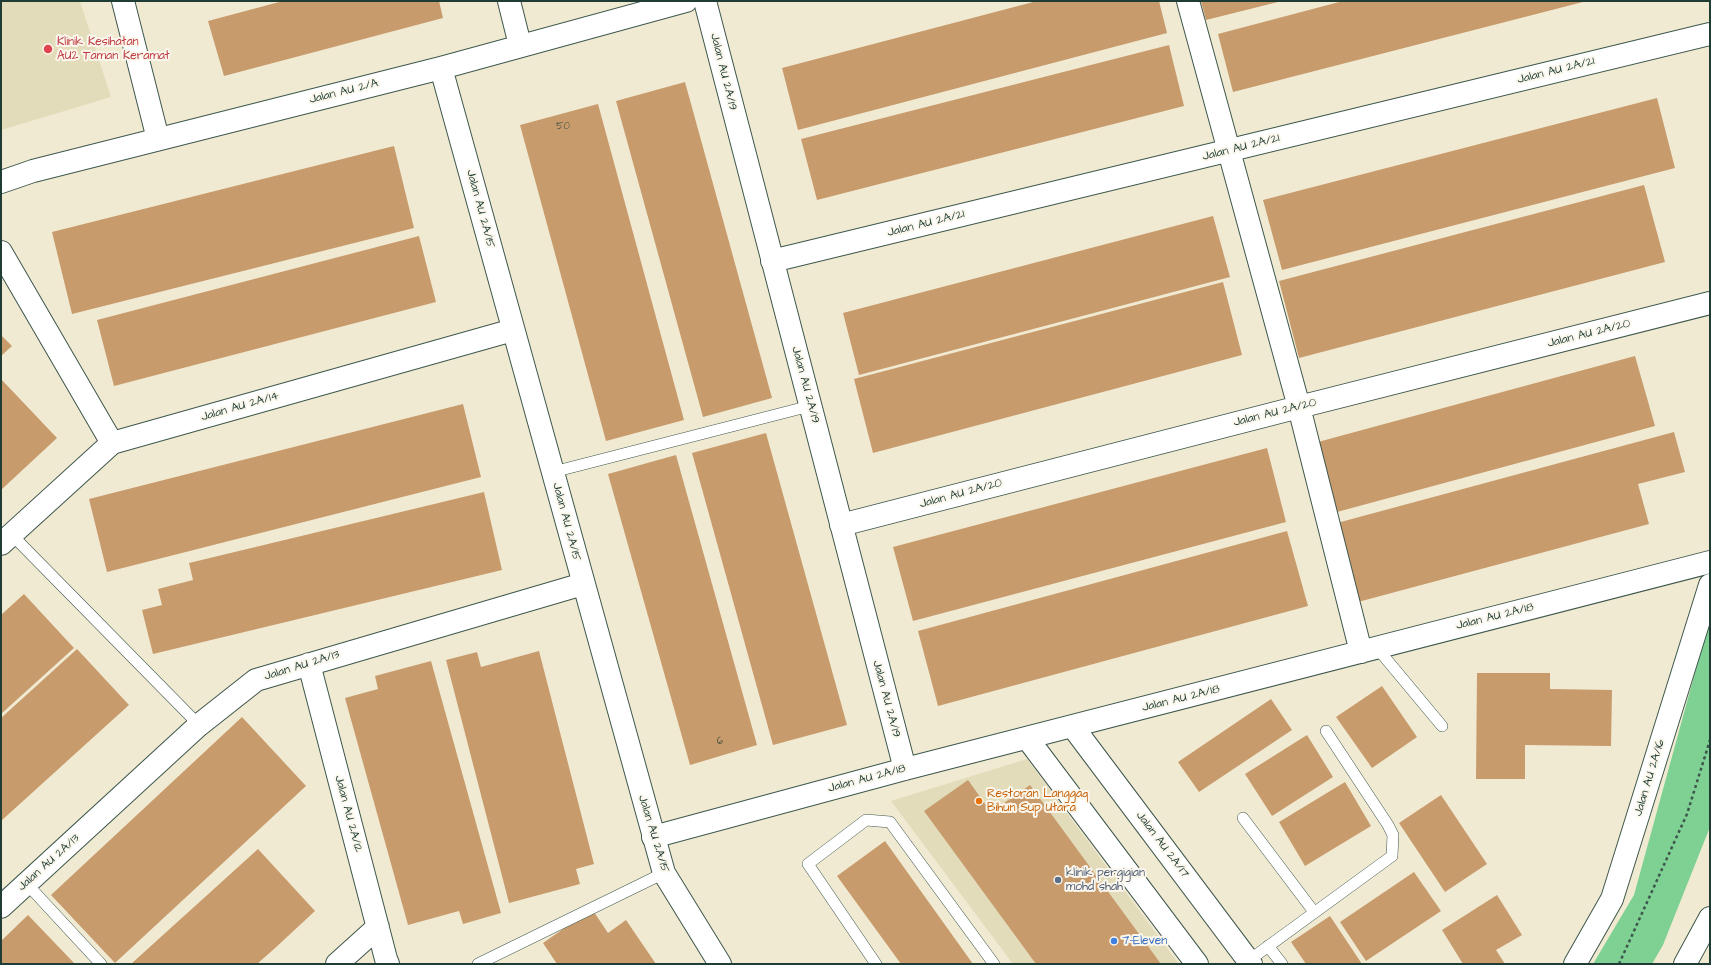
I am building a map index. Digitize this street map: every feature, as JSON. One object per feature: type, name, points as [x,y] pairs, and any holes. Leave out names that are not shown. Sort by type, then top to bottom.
[{"type":"street","points":[[123,1],[158,140]]},
{"type":"street","points":[[509,1],[520,46]]},
{"type":"street","name":"Jalan AU 2/A","points":[[1,182],[33,171],[441,68],[686,1]]},
{"type":"street","name":"Jalan AU 2A/19","points":[[705,1],[905,769]]},
{"type":"street","points":[[1188,1],[1299,406],[1369,650]]},
{"type":"street","name":"Jalan AU 2A/21","points":[[772,261],[1710,34]]},
{"type":"street","name":"Jalan AU 2A/15","points":[[441,68],[664,873],[720,964]]},
{"type":"street","points":[[1,252],[112,443]]},
{"type":"street","name":"Jalan AU 2A/20","points":[[841,525],[1299,406],[1710,304]]},
{"type":"street","name":"Jalan AU 2A/14","points":[[6,540],[112,443],[513,330]]},
{"type":"street","name":"Jalan AU 2A/18","points":[[653,837],[905,769],[1710,562]]},
{"type":"street","name":"Jalan AU 2A/13","points":[[1,907],[199,725],[256,680],[583,584]]},
{"type":"street","name":"Jalan AU 2A/16","points":[[1575,964],[1612,899],[1710,585]]},
{"type":"street","name":"Jalan AU 2A/12","points":[[309,664],[388,964]]},
{"type":"street","name":"Jalan AU 2A/17","points":[[1073,726],[1250,962]]},
{"type":"street","points":[[1027,738],[1197,964]]},
{"type":"street","points":[[1685,964],[1710,918]]},
{"type":"street","points":[[338,964],[378,927]]},
{"type":"lane","points":[[553,472],[810,406]]},
{"type":"lane","points":[[6,540],[199,725]]},
{"type":"lane","points":[[1369,650],[1442,726]]},
{"type":"lane","points":[[1250,962],[1268,946],[1392,856],[1392,835],[1388,825],[1326,731]]},
{"type":"lane","points":[[1243,818],[1314,912]]},
{"type":"lane","points":[[876,964],[808,864],[866,820],[890,822],[994,964]]},
{"type":"lane","points":[[478,964],[664,873]]},
{"type":"lane","points":[[26,883],[101,964]]},
{"type":"lane","points":[[1268,946],[1282,964]]},
{"type":"path","points":[[1619,964],[1688,814],[1710,740]]},
{"type":"shaded area","name":"Klinik Kesihatan AU2 Taman Keramat","points":[[1,1],[80,1],[111,97],[1,130]]},
{"type":"shaded area","points":[[1027,759],[1179,964],[1013,964],[891,801]]},
{"type":"green space","points":[[1710,618],[1710,827],[1663,945],[1652,964],[1593,964],[1634,895]]},
{"type":"building","points":[[283,1],[439,1],[443,18],[224,76],[208,21]]},
{"type":"building","points":[[1037,1],[1159,1],[1167,33],[798,130],[782,68]]},
{"type":"building","points":[[1201,1],[1278,1],[1278,2],[1206,20]]},
{"type":"building","points":[[1343,1],[1583,2],[1233,92],[1218,34]]},
{"type":"building","points":[[1169,45],[1184,106],[817,200],[801,139]]},
{"type":"building","points":[[685,82],[772,398],[703,417],[616,101]]},
{"type":"building","points":[[1657,98],[1675,168],[1282,270],[1263,200]]},
{"type":"building","points":[[598,104],[684,420],[606,441],[520,125]]},
{"type":"building","points":[[394,146],[414,228],[72,314],[52,232]]},
{"type":"building","points":[[1644,185],[1665,262],[1299,358],[1279,281]]},
{"type":"building","points":[[1213,216],[1230,277],[859,375],[843,313]]},
{"type":"building","points":[[419,236],[436,302],[114,386],[97,320]]},
{"type":"building","points":[[1223,282],[1242,355],[873,453],[854,379]]},
{"type":"building","points":[[1,335],[12,346],[1,356]]},
{"type":"building","points":[[1635,356],[1655,426],[1337,512],[1318,442]]},
{"type":"building","points":[[1,379],[57,438],[1,490]]},
{"type":"building","points":[[463,404],[481,477],[107,572],[89,499]]},
{"type":"building","points":[[1674,432],[1685,472],[1638,484],[1649,524],[1358,602],[1337,523]]},
{"type":"building","points":[[766,433],[847,725],[773,745],[692,453]]},
{"type":"building","points":[[1267,448],[1286,522],[913,621],[893,547]]},
{"type":"building","points":[[676,455],[757,745],[690,765],[608,474]]},
{"type":"building","points":[[484,492],[502,570],[153,654],[142,610],[162,605],[158,589],[193,580],[189,563]]},
{"type":"building","points":[[1287,531],[1308,606],[938,706],[918,631]]},
{"type":"building","points":[[24,594],[74,648],[1,714],[1,615]]},
{"type":"building","points":[[77,649],[129,705],[1,821],[1,718]]},
{"type":"building","points":[[539,651],[594,864],[576,869],[580,884],[509,903],[446,660],[477,652],[481,667]]},
{"type":"building","points":[[431,661],[501,913],[463,924],[459,911],[408,925],[345,698],[378,689],[375,676]]},
{"type":"building","points":[[1477,673],[1550,673],[1550,689],[1612,690],[1611,746],[1525,745],[1525,779],[1476,779]]},
{"type":"building","points":[[1382,686],[1417,737],[1372,768],[1336,717]]},
{"type":"building","points":[[1271,699],[1292,730],[1199,792],[1178,762]]},
{"type":"building","points":[[242,717],[306,786],[115,963],[51,895]]},
{"type":"building","points":[[1307,735],[1333,777],[1272,816],[1245,774]]},
{"type":"building","points":[[968,780],[991,812],[1030,785],[1161,964],[1036,964],[924,811]]},
{"type":"building","points":[[1345,782],[1371,826],[1305,866],[1279,822]]},
{"type":"building","points":[[1441,795],[1487,864],[1445,892],[1399,823]]},
{"type":"building","points":[[885,841],[973,964],[901,964],[837,876]]},
{"type":"building","points":[[258,849],[315,911],[274,949],[257,964],[131,964]]},
{"type":"building","points":[[1414,872],[1441,911],[1366,961],[1340,922]]},
{"type":"building","points":[[1497,895],[1522,935],[1496,950],[1505,964],[1463,964],[1442,930]]},
{"type":"building","points":[[592,909],[608,933],[626,920],[656,964],[557,964],[543,943]]},
{"type":"building","points":[[28,915],[75,964],[1,964],[1,941]]},
{"type":"building","points":[[1330,916],[1362,964],[1306,964],[1291,942]]},
{"type":"place","name":"Klinik Kesihatan AU2 Taman Keramat","points":[[48,49]]},
{"type":"place","name":"Restoran Langgaq Bihun Sup Utara","points":[[979,801]]},
{"type":"place","name":"klinik pergigian mohd shah","points":[[1058,880]]},
{"type":"place","name":"7-Eleven","points":[[1114,941]]}]
